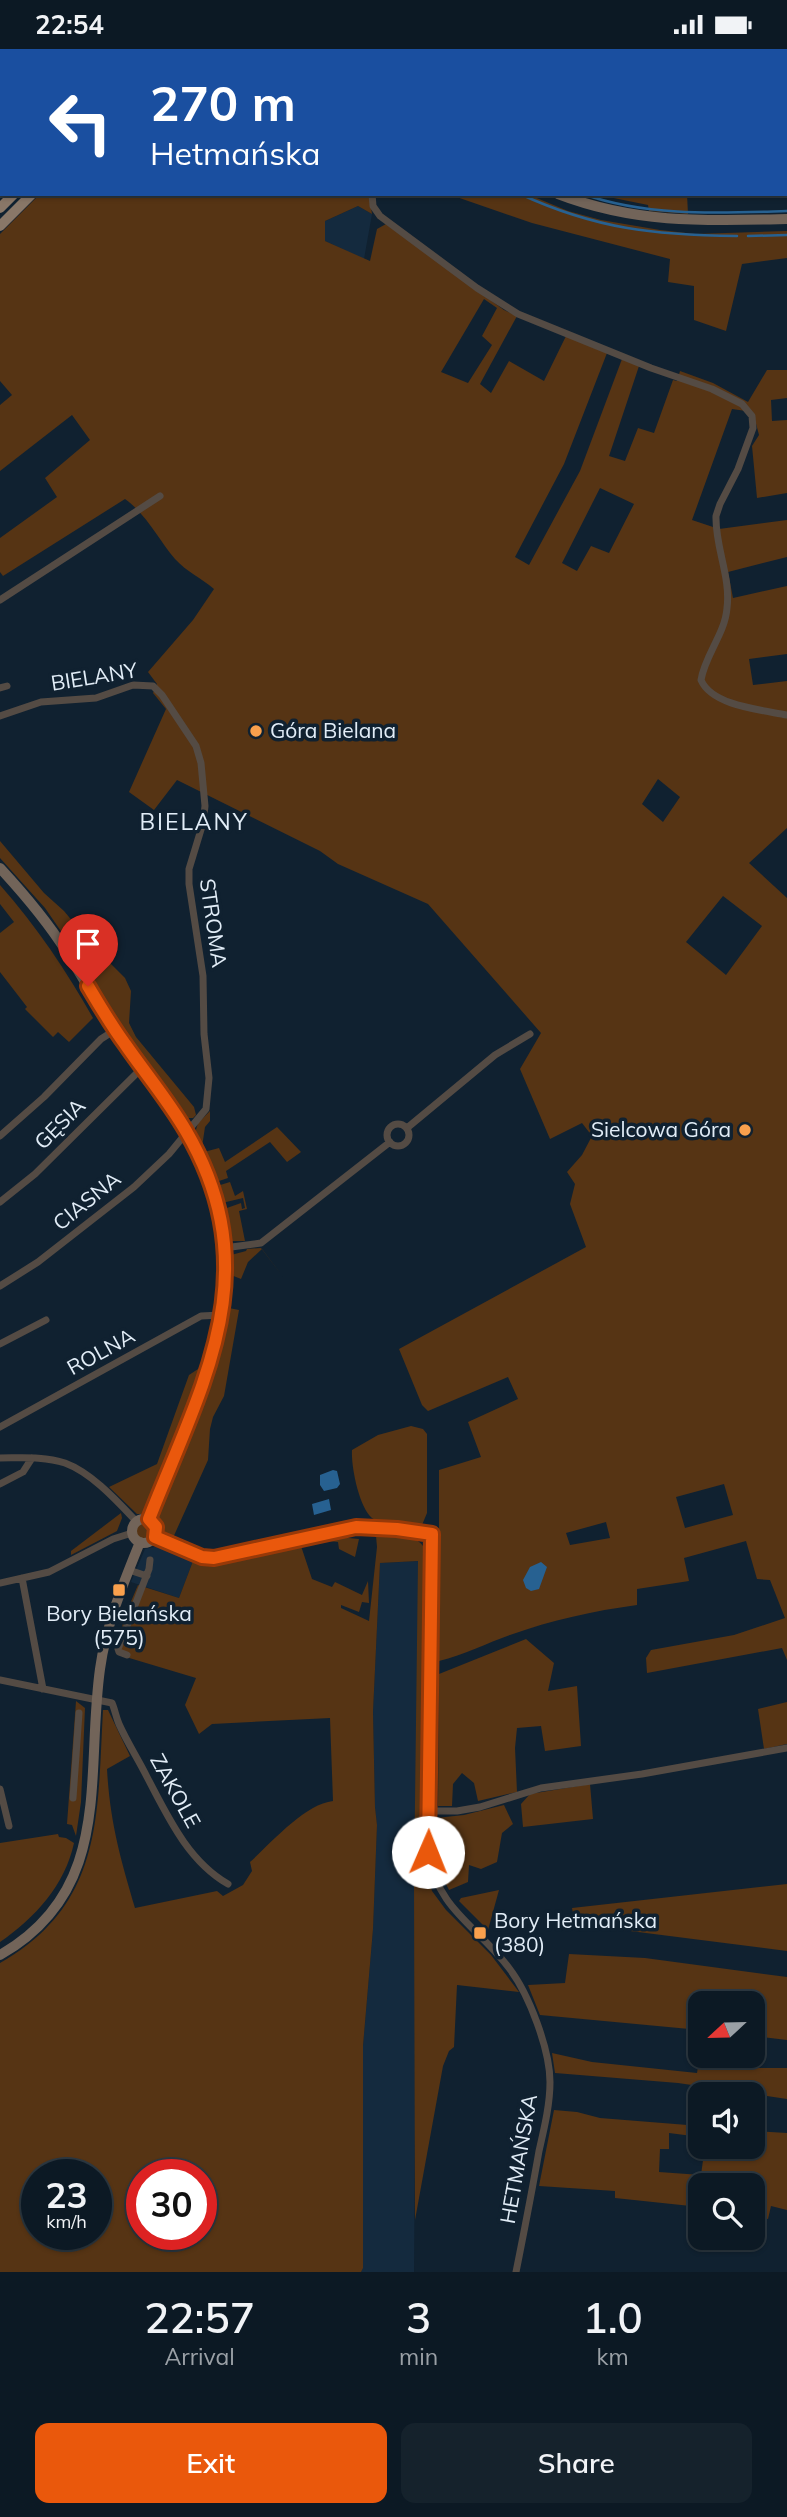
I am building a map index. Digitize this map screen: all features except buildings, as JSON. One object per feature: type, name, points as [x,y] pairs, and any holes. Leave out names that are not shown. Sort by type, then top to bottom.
[{"type":"main road","points":[[0,226],[31,196]]},
{"type":"street","points":[[372,196],[373,206],[380,216],[506,307],[615,354],[712,389],[742,404],[749,411],[753,423],[750,439],[716,516],[715,529],[728,605],[723,626],[701,680],[708,691],[729,701],[787,715]]},
{"type":"street","points":[[564,196],[597,207],[656,219],[690,222],[787,219]]},
{"type":"street","points":[[0,600],[160,496]]},
{"type":"street","name":"BIELANY","points":[[0,716],[41,702],[96,698],[133,685],[153,686]]},
{"type":"street","name":"STROMA","points":[[153,686],[196,746],[201,763],[205,806],[203,823],[189,869],[189,884],[203,976],[209,1094],[206,1109],[187,1133]]},
{"type":"street","points":[[0,868],[57,937],[115,1030],[187,1133],[211,1186],[218,1213],[224,1248],[222,1315],[209,1367],[149,1519]]},
{"type":"street","points":[[0,1136],[44,1097],[101,1039],[115,1030]]},
{"type":"street","points":[[407,1128],[495,1055],[530,1034]]},
{"type":"street","name":"GĘSIA","points":[[0,1202],[34,1174],[142,1067]]},
{"type":"street","points":[[399,1125],[407,1128],[409,1136],[406,1143],[398,1146],[390,1142],[387,1135],[391,1128],[399,1125]]},
{"type":"street","name":"CIASNA","points":[[0,1286],[38,1262],[134,1187],[187,1133]]},
{"type":"street","points":[[224,1248],[261,1243],[390,1142]]},
{"type":"street","name":"ROLNA","points":[[0,1427],[201,1316],[222,1315]]},
{"type":"street","points":[[0,1344],[46,1320]]},
{"type":"street","points":[[0,1458],[57,1461],[76,1469],[136,1521]]},
{"type":"street","points":[[0,1484],[23,1472],[32,1458]]},
{"type":"street","points":[[149,1519],[156,1527],[155,1537],[146,1543],[140,1542],[132,1533],[133,1525],[136,1521],[149,1519]]},
{"type":"street","name":"HETMAŃSKA","points":[[155,1537],[195,1554],[214,1558],[356,1527],[432,1534],[428,1852],[431,1869],[446,1901],[501,1957],[520,1983],[531,2005],[550,2073],[546,2115],[516,2272]]},
{"type":"street","points":[[0,1583],[50,1572],[113,1539],[132,1533]]},
{"type":"street","points":[[0,1955],[37,1927],[57,1905],[71,1882],[82,1854],[88,1829],[97,1699],[107,1634],[140,1542]]},
{"type":"street","points":[[127,1655],[118,1649],[147,1576],[150,1560]]},
{"type":"street","points":[[129,1570],[147,1576]]},
{"type":"street","points":[[22,1578],[43,1689]]},
{"type":"street","points":[[0,1680],[97,1699]]},
{"type":"street","name":"ZAKOLE","points":[[97,1699],[113,1705],[120,1724],[187,1848],[217,1878],[228,1884]]},
{"type":"street","points":[[73,1798],[79,1713]]},
{"type":"street","points":[[429,1811],[457,1811],[480,1807],[541,1788],[655,1772],[787,1748]]},
{"type":"street","points":[[0,1789],[9,1826]]},
{"type":"shaded area","points":[[38,196],[369,196],[372,214],[358,206],[325,221],[325,241],[370,261],[377,229],[386,224],[504,310],[517,316],[480,384],[491,393],[509,361],[544,381],[566,336],[607,353],[564,464],[515,557],[529,565],[580,471],[622,359],[639,366],[609,456],[625,461],[638,428],[654,433],[673,380],[677,381],[680,371],[713,383],[748,402],[767,370],[787,370],[787,398],[771,400],[772,421],[787,420],[787,493],[757,498],[752,446],[759,435],[753,412],[732,409],[692,520],[719,529],[787,520],[787,557],[728,572],[733,598],[787,586],[787,654],[749,659],[753,685],[787,681],[787,828],[749,863],[787,898],[787,1660],[782,1648],[647,1673],[646,1658],[651,1650],[734,1635],[785,1618],[770,1580],[757,1579],[746,1541],[684,1558],[689,1581],[637,1589],[637,1605],[541,1625],[439,1661],[439,1470],[481,1457],[468,1422],[518,1399],[508,1377],[428,1411],[422,1405],[399,1349],[586,1247],[570,1204],[575,1184],[567,1172],[582,1155],[592,1136],[582,1123],[550,1139],[520,1069],[541,1033],[428,904],[338,864],[320,851],[177,780],[154,810],[129,792],[166,709],[153,693],[157,684],[148,672],[193,620],[214,589],[175,559],[146,520],[125,499],[3,576],[0,572],[0,538],[57,497],[45,478],[90,440],[72,415],[0,471],[0,405],[12,395],[0,381],[0,234]],"holes":[[[484,299],[497,308],[482,336],[492,345],[468,383],[441,372]],[[600,488],[634,504],[609,553],[591,546],[577,571],[562,563]],[[658,779],[680,797],[663,822],[642,804]],[[723,896],[762,926],[726,975],[686,942]],[[724,1484],[733,1515],[685,1528],[676,1497]],[[606,1522],[610,1538],[570,1545],[566,1533]]]},
{"type":"shaded area","points":[[454,196],[532,196],[568,211],[601,220],[695,234],[787,231],[787,258],[742,264],[726,331],[694,320],[694,286],[668,282],[670,259],[532,223]]},
{"type":"shaded area","points":[[604,196],[687,196],[688,214],[649,211],[648,205]]},
{"type":"shaded area","points":[[358,206],[372,214],[364,259],[325,241],[325,221]]},
{"type":"shaded area","points":[[0,841],[44,893],[125,978],[131,991],[129,1023],[136,1037],[194,1107],[196,1115],[193,1118],[186,1118],[121,1028],[45,908],[0,858]]},
{"type":"shaded area","points":[[0,885],[50,949],[93,1018],[69,1042],[58,1032],[53,1037],[25,1009],[27,1007],[0,972],[0,933],[14,922],[0,904]]},
{"type":"shaded area","points":[[210,1111],[210,1121],[205,1127],[202,1147],[195,1133],[198,1123]]},
{"type":"shaded area","points":[[277,1127],[301,1152],[287,1162],[270,1142],[226,1171],[228,1178],[216,1182],[204,1152],[219,1148],[225,1162]]},
{"type":"shaded area","points":[[230,1182],[235,1196],[243,1191],[247,1209],[239,1211],[245,1241],[231,1241],[229,1238],[224,1209],[241,1203],[242,1209],[245,1208],[243,1198],[222,1203],[217,1186]]},
{"type":"shaded area","points":[[261,1248],[248,1262],[241,1279],[231,1275],[231,1255],[247,1249]]},
{"type":"shaded area","points":[[229,1308],[239,1310],[224,1396],[210,1429],[208,1460],[172,1540],[163,1532],[158,1517],[221,1347]]},
{"type":"shaded area","points":[[198,1369],[204,1370],[151,1504],[145,1514],[137,1514],[109,1487],[157,1464],[189,1375]]},
{"type":"shaded area","points":[[411,1426],[423,1429],[427,1434],[427,1513],[422,1525],[376,1520],[367,1513],[363,1505],[354,1476],[352,1450],[378,1435]]},
{"type":"shaded area","points":[[121,1513],[117,1531],[71,1555],[71,1551]]},
{"type":"shaded area","points":[[141,1523],[147,1523],[152,1531],[150,1537],[141,1539],[136,1534],[136,1528]]},
{"type":"shaded area","points":[[382,1534],[409,1537],[419,1542],[427,1553],[425,1869],[432,1891],[446,1910],[491,1955],[519,1992],[457,1985],[454,2047],[449,2051],[443,2066],[415,2220],[414,1882],[418,1561],[380,1563],[373,1712],[377,1825],[373,1929],[363,2046],[361,2272],[0,2272],[0,1963],[34,1939],[59,1913],[77,1885],[88,1854],[95,1821],[103,1710],[108,1710],[130,1756],[107,1769],[116,1839],[135,1908],[217,1891],[223,1896],[243,1885],[252,1871],[250,1862],[289,1825],[311,1809],[333,1801],[330,1718],[212,1724],[199,1734],[185,1705],[196,1678],[116,1654],[124,1618],[138,1585],[179,1598],[193,1561],[213,1565],[300,1543],[312,1579],[332,1587],[335,1582],[362,1595],[368,1581],[369,1603],[362,1602],[359,1612],[341,1605],[341,1608],[369,1621],[376,1536]]},
{"type":"shaded area","points":[[338,1537],[359,1539],[355,1557],[339,1549],[338,1542],[328,1540]]},
{"type":"shaded area","points":[[158,1546],[193,1561],[179,1598],[131,1582],[145,1549]]},
{"type":"shaded area","points":[[419,1561],[414,2272],[361,2272],[363,2046],[373,1929],[377,1825],[373,1712],[380,1563]]},
{"type":"shaded area","points":[[526,1639],[554,1663],[548,1691],[577,1686],[581,1746],[545,1751],[541,1726],[517,1728],[517,1792],[478,1801],[474,1783],[462,1773],[453,1784],[452,1806],[438,1806],[439,1674]]},
{"type":"shaded area","points":[[76,1701],[85,1708],[81,1802],[76,1836],[72,1825],[67,1824]]},
{"type":"shaded area","points":[[787,1702],[787,1744],[764,1749],[758,1709]]},
{"type":"shaded area","points":[[590,1784],[593,1819],[523,1827],[521,1804],[530,1794]]},
{"type":"shaded area","points":[[504,1805],[513,1824],[502,1833],[497,1862],[481,1869],[469,1865],[468,1882],[449,1890],[441,1872],[436,1818],[464,1815]]},
{"type":"shaded area","points":[[58,1834],[59,1837],[74,1843],[64,1873],[36,1911],[0,1942],[0,1843]]},
{"type":"shaded area","points":[[787,1884],[787,1951],[575,1924],[572,1908]]},
{"type":"shaded area","points":[[499,1890],[488,1930],[459,1901],[461,1898]]},
{"type":"shaded area","points":[[569,1954],[645,1958],[787,1977],[787,2040],[765,2037],[765,1991],[688,1991],[688,2029],[540,2015],[528,1985],[565,1983]]},
{"type":"shaded area","points":[[552,2053],[592,2062],[697,2073],[698,2069],[787,2068],[787,2099],[765,2096],[765,2082],[688,2082],[688,2084],[555,2073]]},
{"type":"shaded area","points":[[554,2110],[600,2118],[688,2125],[688,2135],[669,2133],[669,2149],[660,2149],[659,2172],[688,2174],[688,2206],[615,2198],[615,2191],[539,2186]]},
{"type":"shaded area","points":[[765,2132],[787,2133],[787,2210],[771,2206],[768,2219],[765,2218],[765,2173],[701,2173],[703,2159],[765,2159]]},
{"type":"water","points":[[337,1471],[340,1484],[337,1488],[324,1491],[320,1485],[320,1475]]},
{"type":"water","points":[[329,1499],[331,1510],[314,1515],[312,1504]]},
{"type":"water","points":[[541,1562],[547,1567],[539,1589],[531,1591],[526,1588],[523,1580],[530,1567]]},
{"type":"waterway","points":[[525,196],[574,215],[626,228],[679,234],[737,236]]},
{"type":"waterway","points":[[590,196],[633,207],[684,212],[787,211]]},
{"type":"waterway","points":[[748,236],[787,235]]},
{"type":"place","name":"Góra Bielana","points":[[256,731]]},
{"type":"place","name":"Sielcowa Góra","points":[[745,1130]]},
{"type":"place","name":"Bory Bielańska (575)","points":[[119,1590]]},
{"type":"place","name":"Bory Hetmańska (380)","points":[[480,1933]]},
{"type":"district","name":"BIELANY","points":[[194,822]]},
{"type":"route","points":[[88,986],[125,1045],[177,1116],[198,1153],[214,1196],[222,1237],[225,1277],[219,1331],[213,1356],[149,1519],[156,1527],[155,1537],[202,1557],[214,1558],[344,1528],[365,1526],[432,1534],[428,1852]]}]
